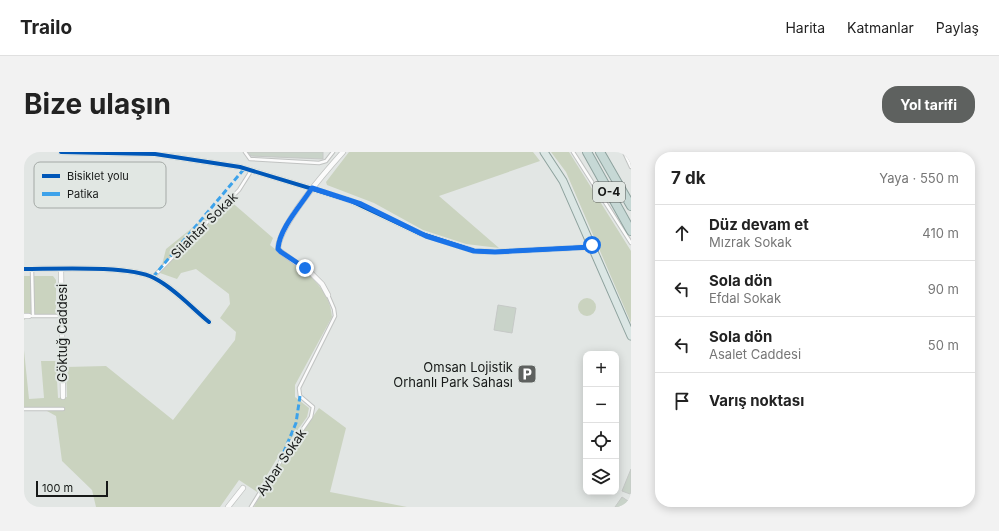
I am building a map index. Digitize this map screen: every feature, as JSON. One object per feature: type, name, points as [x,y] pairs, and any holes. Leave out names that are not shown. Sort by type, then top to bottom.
[{"type":"highway","name":"O-4","points":[[587,152],[631,230]]},
{"type":"highway","name":"O-4","points":[[600,152],[631,206]]},
{"type":"main road","points":[[544,152],[563,181],[631,336]]},
{"type":"street","points":[[61,152],[173,156],[220,163],[252,170],[361,204],[422,235],[474,251],[495,252],[592,247]]},
{"type":"street","points":[[328,295],[322,284],[312,274],[278,249],[282,233],[312,188],[343,152]]},
{"type":"street","points":[[24,269],[125,270],[153,277],[160,281],[209,322]]},
{"type":"street","name":"Göktuğ Caddesi","points":[[61,270],[63,397]]},
{"type":"street","points":[[228,507],[243,488]]},
{"type":"lane","points":[[245,152],[250,159],[317,163],[326,161],[333,152]]},
{"type":"lane","points":[[573,152],[631,243]]},
{"type":"lane","points":[[624,152],[631,167]]},
{"type":"lane","name":"Silahtar Sokak","points":[[153,277],[239,190],[252,170]]},
{"type":"lane","points":[[32,269],[29,316],[61,316]]},
{"type":"lane","name":"Aybar Sokak","points":[[251,507],[267,480],[311,417],[313,407],[300,396],[299,388],[335,316],[334,309],[328,295]]},
{"type":"lane","points":[[24,408],[63,409]]},
{"type":"green space","points":[[349,152],[533,152],[540,161],[439,196],[499,248],[466,244],[423,230],[374,203],[327,185],[326,182]]},
{"type":"green space","points":[[551,152],[569,152],[631,251],[631,323],[566,172]]},
{"type":"green space","points":[[228,199],[273,238],[270,245],[311,277],[319,286],[330,305],[332,317],[295,385],[295,397],[309,408],[307,417],[276,460],[257,492],[239,480],[220,507],[96,507],[92,490],[62,461],[56,416],[47,411],[24,411],[24,350],[29,399],[44,398],[41,361],[56,361],[58,398],[67,397],[66,367],[106,366],[173,420],[235,340],[236,332],[220,318],[230,304],[229,294],[196,269],[181,273],[177,279],[160,273],[166,249]]},
{"type":"green space","points":[[24,276],[53,276],[56,280],[56,315],[31,315],[24,320]]},
{"type":"green space","points":[[587,298],[593,301],[596,307],[593,313],[587,316],[581,313],[578,307],[581,301]]},
{"type":"green space","points":[[319,408],[346,428],[330,492],[407,507],[254,507],[267,481]]},
{"type":"building","points":[[248,152],[323,152],[323,159],[251,156]]},
{"type":"building","points":[[498,305],[516,308],[512,333],[494,330]]},
{"type":"building","points":[[631,469],[631,492],[630,494],[622,491]]},
{"type":"building","points":[[622,497],[631,503],[628,507],[615,507]]},
{"type":"marked path","points":[[153,277],[244,169]]},
{"type":"marked path","points":[[280,461],[296,423],[300,396]]},
{"type":"cycle path","points":[[61,152],[155,154],[240,167],[349,200],[419,233],[474,251],[495,252],[592,247]]},
{"type":"cycle path","points":[[24,269],[110,269],[143,274],[154,278],[169,287],[209,322]]},
{"type":"place","name":"Omsan Lojistik Orhanlı Park Sahası","points":[[527,374]]},
{"type":"route","points":[[305,268],[281,252],[278,249],[278,245],[282,233],[312,188],[361,204],[426,236],[474,251],[495,252],[592,247],[592,245]]}]
